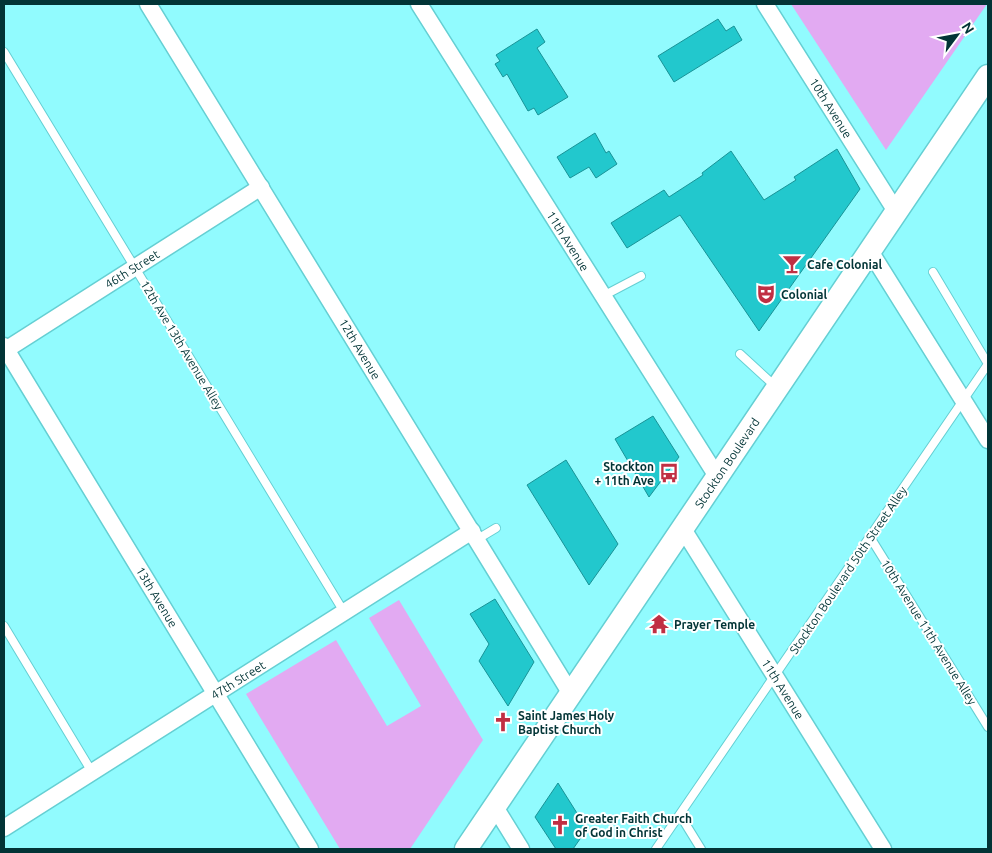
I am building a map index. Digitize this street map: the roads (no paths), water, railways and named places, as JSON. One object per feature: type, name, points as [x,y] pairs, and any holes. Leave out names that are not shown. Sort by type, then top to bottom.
[{"type":"main road","name":"Stockton Boulevard","points":[[466,849],[988,76]]},
{"type":"street","name":"12th Avenue","points":[[148,4],[571,694]]},
{"type":"street","name":"11th Avenue","points":[[419,4],[718,478]]},
{"type":"street","name":"10th Avenue","points":[[765,4],[897,213]]},
{"type":"street","name":"46th Street","points":[[4,348],[261,187]]},
{"type":"street","points":[[870,251],[988,440]]},
{"type":"street","name":"13th Avenue","points":[[4,348],[310,849]]},
{"type":"street","name":"11th Avenue","points":[[683,529],[883,849]]},
{"type":"street","name":"47th Street","points":[[4,828],[344,612],[474,536]]},
{"type":"street","points":[[495,807],[521,849]]},
{"type":"lane","name":"12th Ave 13th Avenue Alley","points":[[4,52],[344,612]]},
{"type":"lane","points":[[933,272],[988,364]]},
{"type":"lane","points":[[603,296],[641,276]]},
{"type":"lane","points":[[740,354],[778,388]]},
{"type":"lane","name":"Stockton Boulevard 50th Street Alley","points":[[656,849],[988,364]]},
{"type":"lane","points":[[474,536],[496,528]]},
{"type":"lane","name":"10th Avenue 11th Avenue Alley","points":[[870,537],[988,727]]},
{"type":"lane","points":[[4,626],[92,772]]},
{"type":"lane","points":[[680,815],[701,849]]},
{"type":"place","name":"Cafe Colonial","points":[[792,264]]},
{"type":"place","name":"Colonial","points":[[766,294]]},
{"type":"place","name":"Stockton + 11th Ave","points":[[669,473]]},
{"type":"place","name":"Prayer Temple","points":[[659,624]]},
{"type":"place","name":"Saint James Holy Baptist Church","points":[[503,722]]},
{"type":"place","name":"Greater Faith Church of God in Christ","points":[[560,825]]}]
